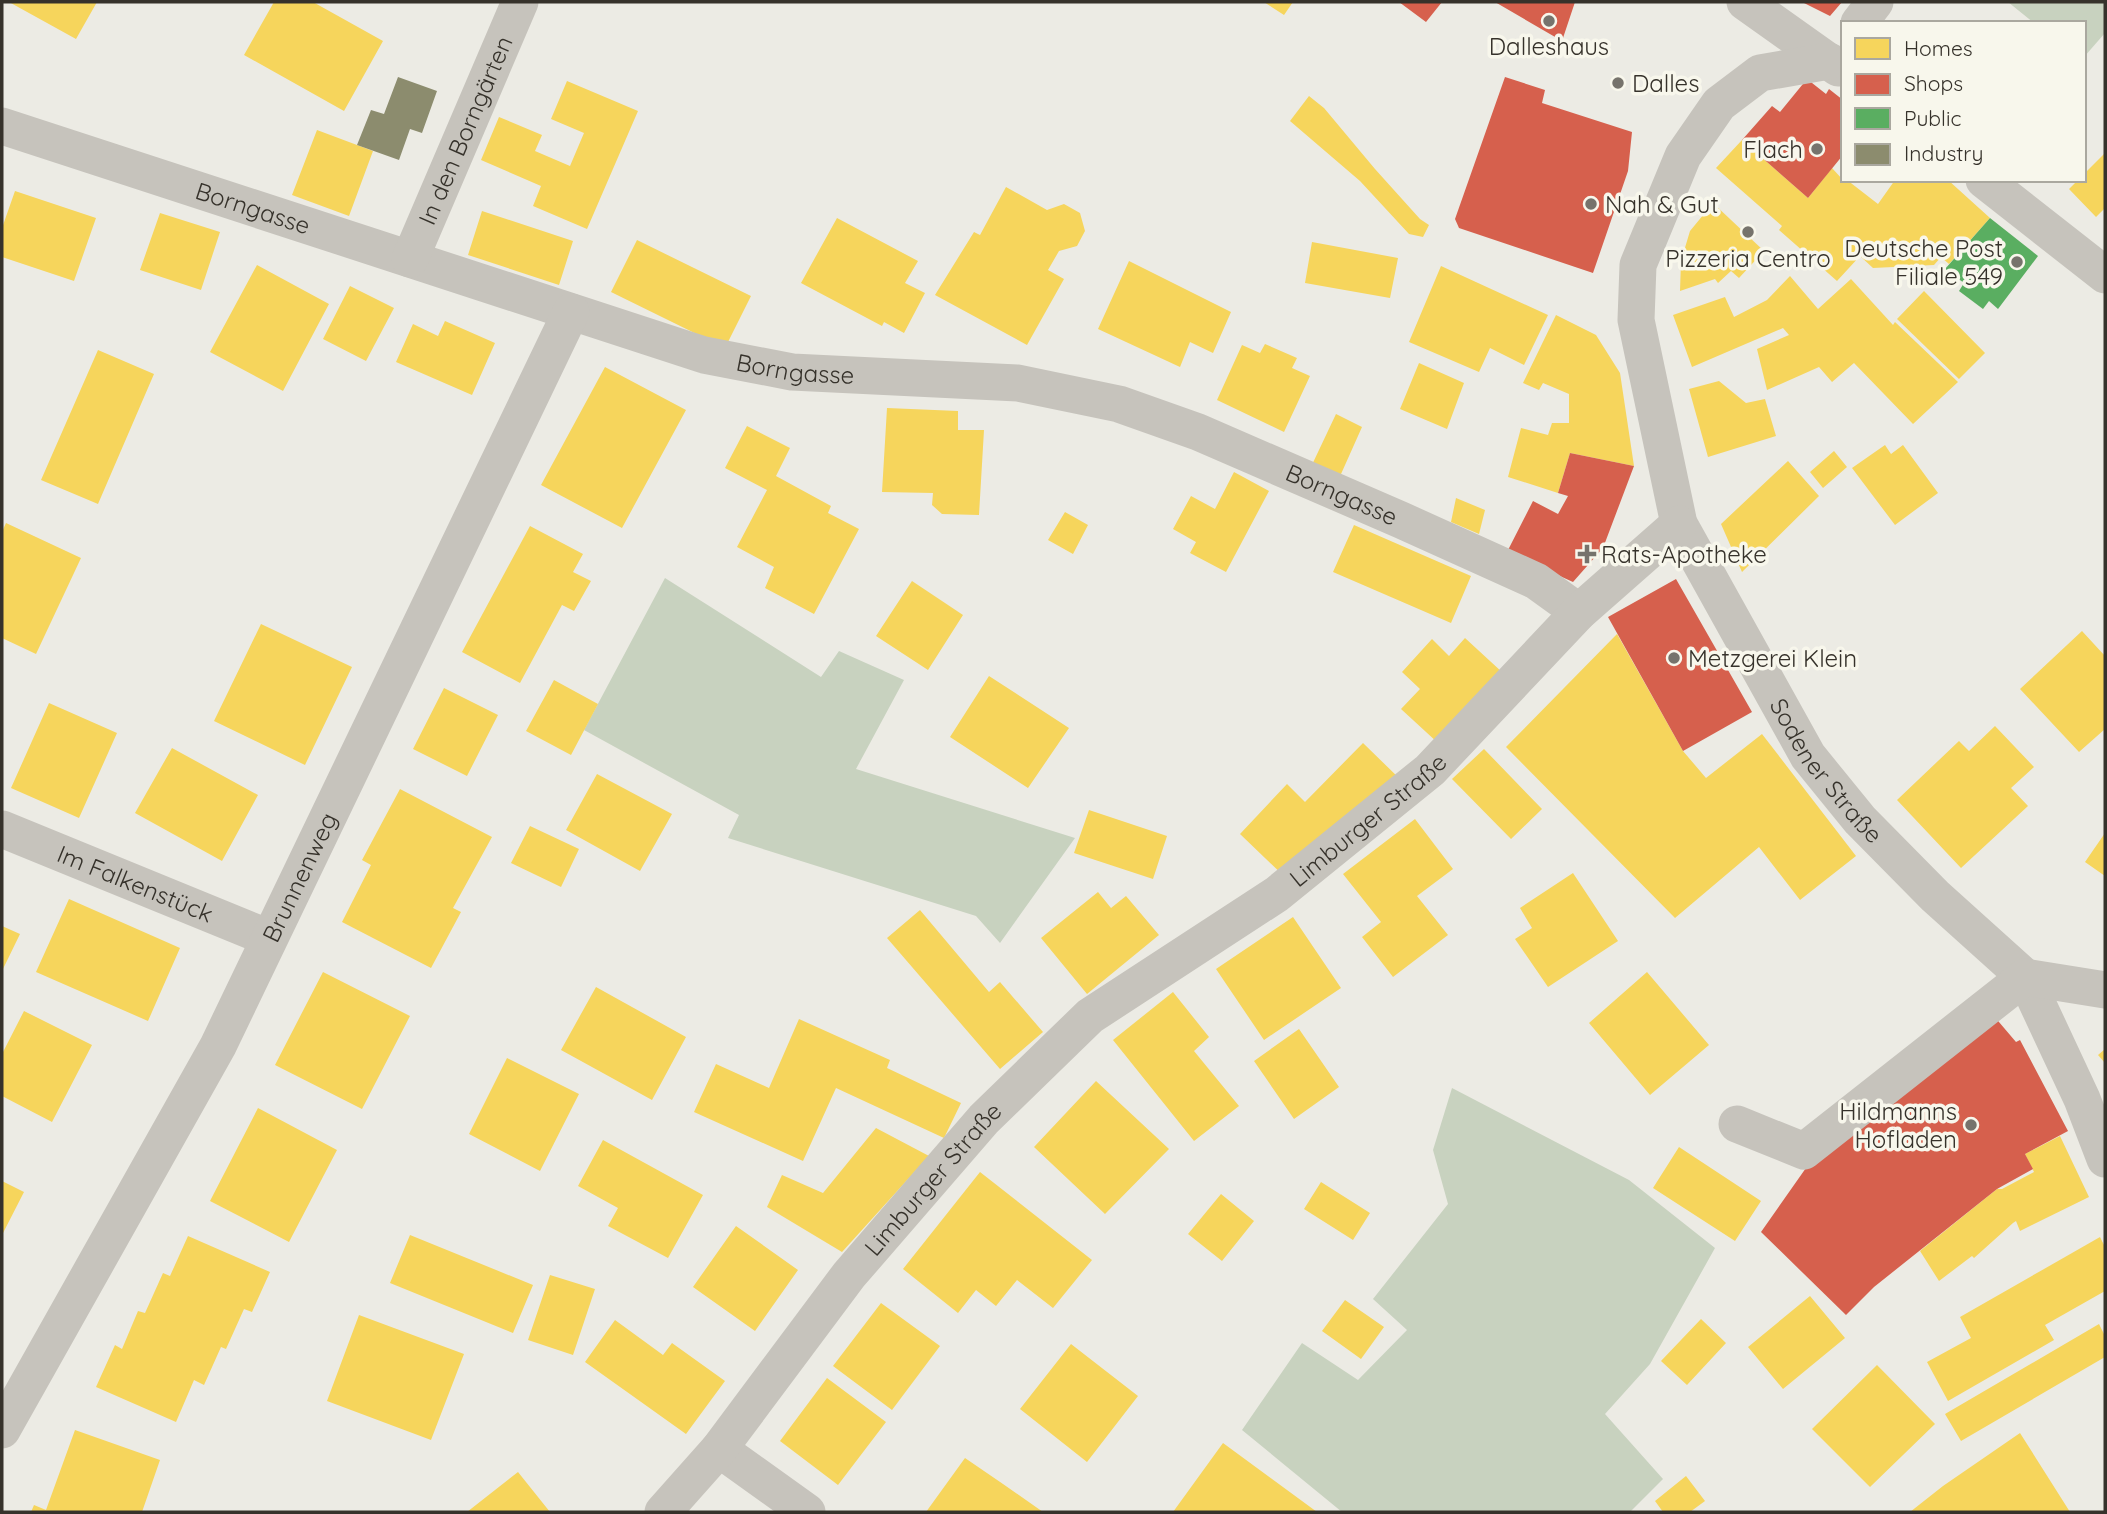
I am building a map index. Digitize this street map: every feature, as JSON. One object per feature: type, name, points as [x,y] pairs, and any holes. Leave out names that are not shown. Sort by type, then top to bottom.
[{"type":"street","name":"In den Borngärten","points":[[410,259],[520,2]]},
{"type":"street","points":[[1745,2],[1838,59]]},
{"type":"street","points":[[1861,21],[1875,2]]},
{"type":"street","points":[[1679,524],[1636,320],[1638,265],[1684,156],[1718,104],[1760,73],[1838,59]]},
{"type":"street","name":"Borngasse","points":[[2,126],[704,355],[792,372],[1018,383],[1119,404],[1198,432],[1401,520],[1536,582],[1579,612]]},
{"type":"street","points":[[1987,182],[2105,275]]},
{"type":"street","name":"Brunnenweg","points":[[2,1430],[218,1046],[570,312]]},
{"type":"street","name":"Limburger Straße","points":[[663,1512],[719,1449],[849,1275],[949,1155],[1090,1016],[1277,894],[1430,770],[1579,612],[1679,524]]},
{"type":"street","name":"Sodener Straße","points":[[1679,524],[1808,756],[1860,820],[1935,896],[2025,977],[2082,1099],[2105,1159]]},
{"type":"street","name":"Im Falkenstück","points":[[2,829],[269,938]]},
{"type":"street","points":[[1737,1124],[1804,1151],[2025,977],[2105,990]]},
{"type":"street","points":[[719,1449],[807,1512]]},
{"type":"green space","points":[[2008,2],[2105,2],[2105,33],[2086,55],[2086,21],[2032,21]]},
{"type":"green space","points":[[665,578],[821,677],[839,651],[904,680],[856,769],[1075,838],[1000,943],[976,916],[728,838],[739,815],[584,730]]},
{"type":"green space","points":[[1452,1088],[1629,1180],[1715,1248],[1650,1364],[1605,1414],[1663,1479],[1630,1512],[1342,1512],[1242,1430],[1302,1343],[1358,1380],[1407,1330],[1373,1299],[1448,1204],[1433,1150]]},
{"type":"building: Homes","points":[[9,2],[97,2],[76,39]]},
{"type":"building: Homes","points":[[274,2],[313,2],[383,41],[344,111],[244,55]]},
{"type":"building: Homes","points":[[1264,2],[1293,2],[1284,15]]},
{"type":"building: Homes","points":[[567,81],[638,111],[587,229],[533,206],[541,186],[481,160],[499,117],[542,135],[535,151],[570,166],[584,133],[551,119]]},
{"type":"building: Homes","points":[[1309,96],[1324,108],[1375,169],[1420,219],[1429,225],[1423,237],[1409,234],[1360,181],[1290,121]]},
{"type":"building: Homes","points":[[317,130],[373,151],[349,216],[292,195]]},
{"type":"building: Homes","points":[[1742,140],[1808,198],[1832,168],[1841,178],[1841,182],[1850,182],[1878,204],[1894,182],[1950,182],[1990,218],[1949,264],[1941,257],[1934,265],[1873,268],[1860,256],[1837,281],[1779,230],[1782,226],[1716,168]]},
{"type":"building: Homes","points":[[2105,153],[2105,208],[2096,217],[2069,189],[2076,182],[2086,182],[2086,172]]},
{"type":"building: Homes","points":[[1006,187],[1047,210],[1064,204],[1080,213],[1085,231],[1077,246],[1059,251],[1048,270],[1064,279],[1027,345],[935,295],[974,232],[980,235]]},
{"type":"building: Homes","points":[[15,191],[96,218],[74,281],[2,257],[2,228]]},
{"type":"building: Homes","points":[[1713,203],[1764,251],[1739,278],[1731,271],[1718,283],[1715,279],[1680,291],[1681,261],[1690,231]]},
{"type":"building: Homes","points":[[482,211],[573,241],[559,285],[468,255]]},
{"type":"building: Homes","points":[[160,213],[220,232],[201,290],[140,270]]},
{"type":"building: Homes","points":[[837,218],[918,261],[905,283],[925,293],[904,333],[884,322],[882,326],[801,283]]},
{"type":"building: Homes","points":[[637,240],[751,296],[725,348],[611,292]]},
{"type":"building: Homes","points":[[1312,242],[1398,258],[1390,298],[1305,283]]},
{"type":"building: Homes","points":[[1129,261],[1231,312],[1213,353],[1190,342],[1180,367],[1098,329]]},
{"type":"building: Homes","points":[[257,265],[329,304],[283,391],[210,352]]},
{"type":"building: Homes","points":[[1441,266],[1548,315],[1524,365],[1490,348],[1479,372],[1409,342]]},
{"type":"building: Homes","points":[[1790,276],[1818,309],[1851,279],[1893,325],[1895,322],[1958,382],[1913,424],[1854,363],[1832,382],[1819,367],[1767,390],[1757,349],[1789,335],[1783,328],[1692,367],[1673,315],[1725,297],[1734,317],[1767,300]]},
{"type":"building: Homes","points":[[350,286],[394,308],[366,361],[323,339]]},
{"type":"building: Homes","points":[[1924,291],[1985,353],[1959,379],[1897,319]]},
{"type":"building: Homes","points":[[1556,315],[1596,335],[1620,373],[1634,466],[1570,453],[1558,493],[1508,477],[1521,428],[1548,435],[1552,423],[1569,423],[1569,394],[1543,383],[1539,390],[1523,383]]},
{"type":"building: Homes","points":[[445,321],[495,343],[472,395],[396,362],[413,324],[438,336]]},
{"type":"building: Homes","points":[[1265,344],[1297,358],[1292,368],[1310,376],[1284,432],[1217,400],[1242,345],[1260,353]]},
{"type":"building: Homes","points":[[98,350],[154,374],[98,504],[41,480]]},
{"type":"building: Homes","points":[[1419,363],[1464,383],[1447,429],[1400,409]]},
{"type":"building: Homes","points":[[605,367],[686,410],[622,528],[541,485]]},
{"type":"building: Homes","points":[[1719,381],[1746,403],[1765,399],[1776,436],[1708,457],[1689,389]]},
{"type":"building: Homes","points":[[887,408],[958,411],[958,430],[984,430],[979,515],[942,514],[932,505],[933,493],[882,492]]},
{"type":"building: Homes","points":[[1336,414],[1362,427],[1337,483],[1310,469]]},
{"type":"building: Homes","points":[[747,426],[790,448],[776,476],[831,506],[828,513],[859,529],[814,614],[765,588],[774,567],[737,547],[767,490],[725,468]]},
{"type":"building: Homes","points":[[1885,445],[1891,454],[1903,445],[1938,493],[1895,525],[1852,468]]},
{"type":"building: Homes","points":[[1834,451],[1847,467],[1823,488],[1810,472]]},
{"type":"building: Homes","points":[[1788,461],[1819,496],[1742,572],[1721,524]]},
{"type":"building: Homes","points":[[1234,472],[1269,491],[1226,572],[1190,553],[1196,542],[1173,529],[1191,496],[1215,509]]},
{"type":"building: Homes","points":[[1456,498],[1485,510],[1479,534],[1451,522]]},
{"type":"building: Homes","points":[[1065,512],[1088,525],[1073,554],[1048,540]]},
{"type":"building: Homes","points":[[6,523],[81,558],[36,654],[2,638],[2,532]]},
{"type":"building: Homes","points":[[1354,525],[1471,576],[1451,623],[1333,572]]},
{"type":"building: Homes","points":[[530,526],[583,554],[573,572],[591,581],[574,611],[562,605],[520,683],[462,652]]},
{"type":"building: Homes","points":[[912,581],[963,615],[928,670],[876,636]]},
{"type":"building: Homes","points":[[261,624],[352,667],[305,765],[214,721]]},
{"type":"building: Homes","points":[[2082,631],[2105,656],[2105,729],[2079,752],[2020,689]]},
{"type":"building: Homes","points":[[1617,634],[1683,751],[1706,778],[1762,734],[1856,856],[1800,900],[1759,847],[1675,918],[1506,747]]},
{"type":"building: Homes","points":[[1465,638],[1503,673],[1438,743],[1401,709],[1420,689],[1402,672],[1432,639],[1449,656]]},
{"type":"building: Homes","points":[[989,676],[1069,728],[1028,788],[950,737]]},
{"type":"building: Homes","points":[[554,680],[598,704],[571,755],[526,731]]},
{"type":"building: Homes","points":[[444,688],[498,715],[467,776],[413,749]]},
{"type":"building: Homes","points":[[49,703],[117,733],[79,818],[11,788]]},
{"type":"building: Homes","points":[[1995,726],[2034,767],[2011,788],[2028,806],[1961,868],[1897,800],[1959,741],[1969,751]]},
{"type":"building: Homes","points":[[1363,743],[1403,782],[1287,879],[1240,834],[1287,784],[1305,802]]},
{"type":"building: Homes","points":[[172,748],[258,795],[222,861],[135,813]]},
{"type":"building: Homes","points":[[1484,749],[1542,809],[1511,839],[1452,779]]},
{"type":"building: Homes","points":[[597,774],[672,814],[640,871],[566,830]]},
{"type":"building: Homes","points":[[400,789],[492,837],[453,908],[461,912],[431,968],[342,922],[371,865],[362,860]]},
{"type":"building: Homes","points":[[1089,810],[1167,836],[1153,879],[1074,853]]},
{"type":"building: Homes","points":[[1415,819],[1453,869],[1417,896],[1448,935],[1393,977],[1362,937],[1381,922],[1343,874]]},
{"type":"building: Homes","points":[[530,826],[579,849],[561,887],[511,863]]},
{"type":"building: Homes","points":[[2105,833],[2105,876],[2085,862]]},
{"type":"building: Homes","points":[[1573,873],[1618,941],[1548,987],[1515,939],[1532,928],[1520,908]]},
{"type":"building: Homes","points":[[1098,892],[1111,908],[1126,896],[1159,935],[1087,994],[1041,938]]},
{"type":"building: Homes","points":[[69,899],[180,948],[148,1021],[36,972]]},
{"type":"building: Homes","points":[[920,910],[989,992],[1000,982],[1043,1032],[1000,1069],[887,938]]},
{"type":"building: Homes","points":[[1293,917],[1341,988],[1264,1040],[1216,969]]},
{"type":"building: Homes","points":[[2,926],[20,934],[2,971]]},
{"type":"building: Homes","points":[[323,972],[410,1016],[362,1109],[275,1065]]},
{"type":"building: Homes","points":[[1647,972],[1709,1045],[1650,1095],[1589,1023]]},
{"type":"building: Homes","points":[[596,987],[686,1037],[652,1100],[561,1050]]},
{"type":"building: Homes","points":[[1173,992],[1209,1037],[1194,1051],[1239,1106],[1194,1141],[1113,1040]]},
{"type":"building: Homes","points":[[24,1011],[92,1045],[52,1122],[2,1096],[2,1054]]},
{"type":"building: Homes","points":[[799,1019],[890,1060],[887,1068],[961,1103],[944,1138],[836,1088],[803,1161],[694,1112],[716,1064],[769,1088]]},
{"type":"building: Homes","points":[[1299,1029],[1339,1087],[1294,1119],[1254,1061]]},
{"type":"building: Homes","points":[[2105,1049],[2105,1063],[2098,1055]]},
{"type":"building: Homes","points":[[507,1058],[579,1094],[540,1171],[469,1134]]},
{"type":"building: Homes","points":[[1096,1081],[1169,1149],[1105,1214],[1034,1147]]},
{"type":"building: Homes","points":[[258,1108],[337,1150],[289,1242],[210,1201]]},
{"type":"building: Homes","points":[[876,1128],[929,1156],[842,1252],[767,1207],[782,1175],[823,1193]]},
{"type":"building: Homes","points":[[2060,1136],[2089,1197],[2020,1231],[2016,1221],[1974,1258],[1972,1256],[1939,1281],[1920,1251],[1997,1189],[2034,1172],[2025,1154]]},
{"type":"building: Homes","points":[[603,1140],[703,1195],[668,1258],[608,1226],[618,1208],[578,1186]]},
{"type":"building: Homes","points":[[1679,1147],[1761,1201],[1735,1241],[1653,1188]]},
{"type":"building: Homes","points":[[980,1172],[1092,1260],[1053,1308],[1017,1280],[996,1306],[976,1290],[958,1313],[903,1269]]},
{"type":"building: Homes","points":[[2,1181],[24,1192],[2,1235]]},
{"type":"building: Homes","points":[[1321,1182],[1370,1213],[1353,1240],[1304,1209]]},
{"type":"building: Homes","points":[[1221,1194],[1254,1221],[1222,1261],[1188,1234]]},
{"type":"building: Homes","points":[[736,1226],[798,1270],[755,1331],[693,1287]]},
{"type":"building: Homes","points":[[410,1235],[533,1285],[513,1333],[390,1283]]},
{"type":"building: Homes","points":[[188,1236],[270,1272],[252,1312],[244,1309],[226,1349],[221,1347],[204,1385],[194,1380],[176,1422],[96,1387],[115,1345],[122,1349],[138,1311],[145,1313],[163,1273],[170,1276]]},
{"type":"building: Homes","points":[[2100,1237],[2105,1247],[2105,1291],[2045,1325],[2054,1340],[1948,1401],[1927,1362],[1971,1338],[1960,1317]]},
{"type":"building: Homes","points":[[550,1275],[595,1289],[573,1355],[528,1340]]},
{"type":"building: Homes","points":[[1810,1296],[1845,1338],[1783,1389],[1748,1347]]},
{"type":"building: Homes","points":[[1345,1300],[1384,1327],[1361,1359],[1322,1331]]},
{"type":"building: Homes","points":[[881,1303],[940,1346],[892,1410],[833,1366]]},
{"type":"building: Homes","points":[[359,1315],[464,1354],[431,1440],[327,1401]]},
{"type":"building: Homes","points":[[1701,1319],[1726,1343],[1687,1385],[1661,1361]]},
{"type":"building: Homes","points":[[615,1320],[663,1355],[672,1343],[725,1381],[686,1434],[585,1362]]},
{"type":"building: Homes","points":[[2099,1324],[2105,1336],[2105,1357],[1961,1441],[1945,1414]]},
{"type":"building: Homes","points":[[1071,1344],[1138,1396],[1087,1462],[1020,1409]]},
{"type":"building: Homes","points":[[1877,1365],[1935,1424],[1870,1487],[1812,1429]]},
{"type":"building: Homes","points":[[827,1378],[886,1422],[838,1485],[780,1441]]},
{"type":"building: Homes","points":[[75,1430],[160,1460],[142,1512],[31,1512],[34,1505],[46,1510]]},
{"type":"building: Homes","points":[[2020,1433],[2070,1512],[1910,1512],[1943,1486]]},
{"type":"building: Homes","points":[[1223,1443],[1317,1512],[1173,1512]]},
{"type":"building: Homes","points":[[965,1458],[1003,1484],[1043,1512],[926,1512]]},
{"type":"building: Homes","points":[[518,1472],[550,1512],[467,1512]]},
{"type":"building: Homes","points":[[1686,1476],[1705,1501],[1690,1512],[1663,1512],[1655,1501]]},
{"type":"building: Shops","name":"Dalleshaus","points":[[1399,2],[1442,2],[1426,22]]},
{"type":"building: Shops","name":"Dalleshaus","points":[[1495,2],[1575,2],[1562,41]]},
{"type":"building: Shops","points":[[1802,2],[1842,2],[1830,16]]},
{"type":"building: Shops","points":[[1505,77],[1545,90],[1542,103],[1632,132],[1628,171],[1593,273],[1459,228],[1455,219]]},
{"type":"building: Shops","points":[[1807,79],[1826,94],[1829,89],[1841,98],[1841,157],[1808,198],[1742,140],[1772,106],[1780,112]]},
{"type":"building: Shops","points":[[1570,453],[1634,466],[1603,548],[1573,582],[1507,552],[1533,501],[1558,514],[1568,496],[1558,493]]},
{"type":"building: Shops","points":[[1676,579],[1752,712],[1683,751],[1608,617]]},
{"type":"building: Shops","points":[[1993,1015],[2016,1042],[2020,1040],[2068,1131],[2025,1154],[2033,1169],[1997,1189],[1874,1287],[1846,1315],[1761,1232],[1820,1148]]},
{"type":"building: Public","points":[[1990,218],[2038,256],[1998,309],[1989,301],[1983,309],[1959,291],[1964,283],[1945,269]]},
{"type":"building: Industry","points":[[398,77],[437,91],[422,133],[410,129],[399,160],[357,145],[371,110],[384,114]]},
{"type":"place","name":"Dalleshaus","points":[[1549,21]]},
{"type":"place","name":"Dalles","points":[[1618,83]]},
{"type":"place","name":"Flach","points":[[1817,149]]},
{"type":"place","name":"Nah & Gut","points":[[1591,204]]},
{"type":"place","name":"Pizzeria Centro","points":[[1748,232]]},
{"type":"place","name":"Deutsche Post Filiale 549","points":[[2017,262]]},
{"type":"place","name":"Rats-Apotheke","points":[[1587,554]]},
{"type":"place","name":"Metzgerei Klein","points":[[1674,658]]},
{"type":"place","name":"Hildmanns Hofladen","points":[[1971,1125]]}]
